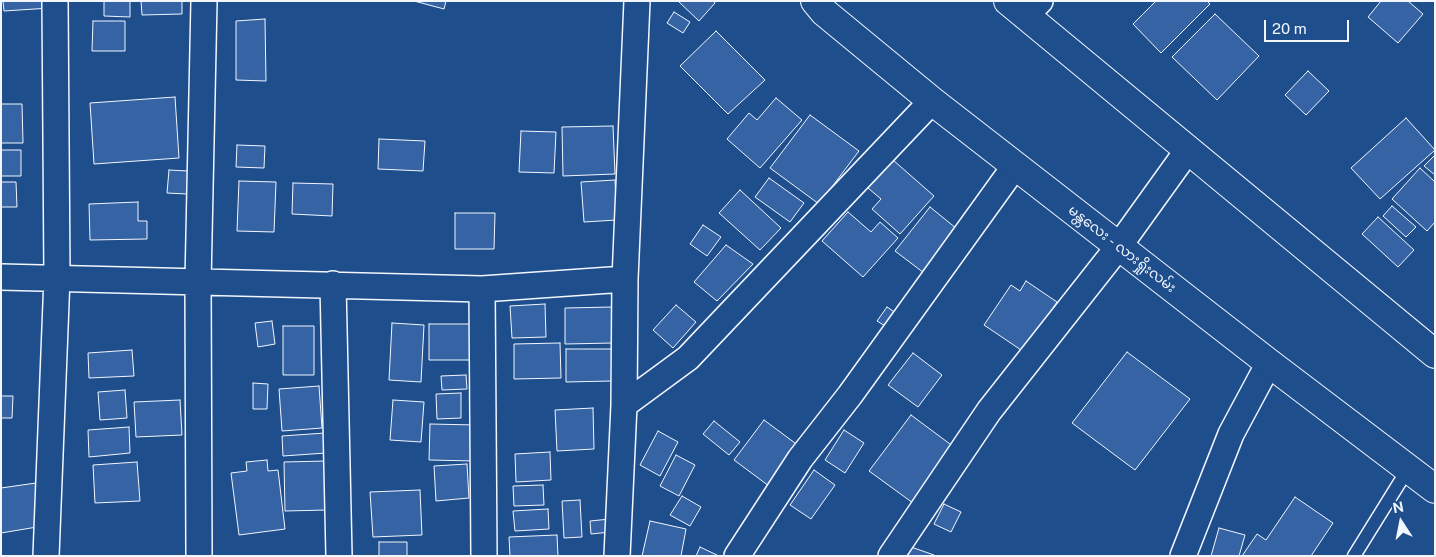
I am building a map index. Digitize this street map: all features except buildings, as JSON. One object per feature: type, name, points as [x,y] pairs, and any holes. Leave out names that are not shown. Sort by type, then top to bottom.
[{"type":"highway","name":"မန္တလေး - လားရှိုးလမ်း","points":[[825,5],[932,101],[1268,363],[1435,489]]},
{"type":"highway","points":[[1024,6],[1188,150],[1435,354]]},
{"type":"street","points":[[46,556],[57,277],[55,1]]},
{"type":"street","points":[[199,556],[198,282],[204,1]]},
{"type":"street","points":[[618,556],[624,406],[625,280],[637,1]]},
{"type":"street","points":[[624,406],[688,358],[932,101]]},
{"type":"street","points":[[891,556],[988,412],[1119,246],[1188,150]]},
{"type":"street","points":[[737,556],[800,459],[850,395],[1015,166]]},
{"type":"street","points":[[1,277],[482,289],[625,280]]},
{"type":"street","points":[[333,284],[339,556]]},
{"type":"street","points":[[482,289],[484,556]]},
{"type":"street","points":[[1183,556],[1231,434],[1268,363]]},
{"type":"lane","points":[[1354,556],[1408,469]]}]
